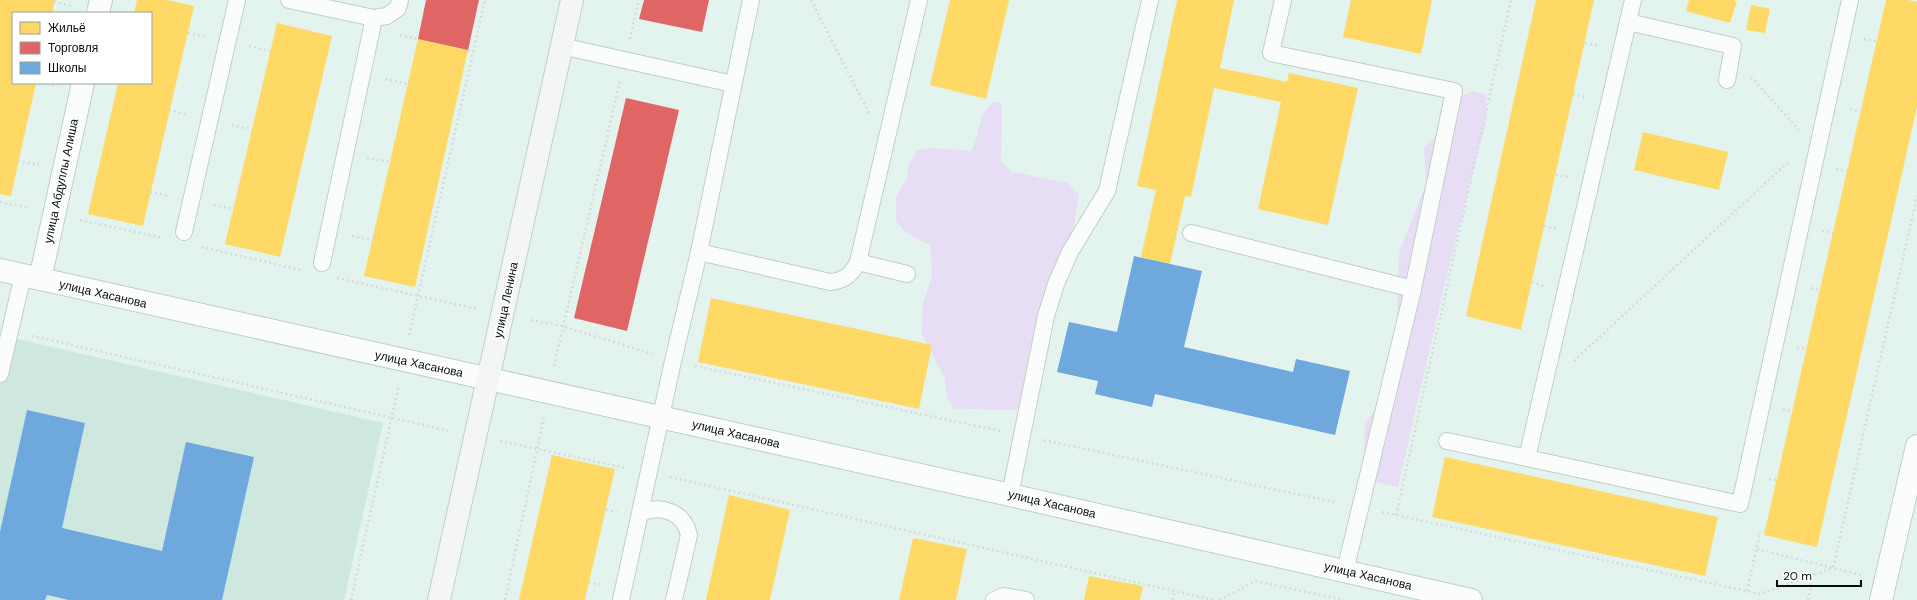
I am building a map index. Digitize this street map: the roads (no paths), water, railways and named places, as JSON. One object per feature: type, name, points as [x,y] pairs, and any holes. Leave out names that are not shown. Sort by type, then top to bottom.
[{"type":"main road","name":"улица Ленина","points":[[439,600],[572,0]]},
{"type":"street","points":[[98,12],[101,0]]},
{"type":"street","name":"улица Абдуллы Алиша","points":[[31,277],[54,214],[83,84]]},
{"type":"street","name":"улица Хасанова","points":[[0,270],[1010,495],[1471,600]]},
{"type":"street","points":[[1883,595],[1917,446]]},
{"type":"lane","points":[[184,232],[236,0]]},
{"type":"lane","points":[[289,0],[374,18],[387,16],[398,8],[400,0]]},
{"type":"lane","points":[[621,600],[673,361],[699,252],[750,0]]},
{"type":"lane","points":[[699,252],[830,282],[838,282],[853,272],[858,262],[919,0]]},
{"type":"lane","points":[[1010,495],[1046,316],[1056,284],[1070,252],[1107,191],[1150,0]]},
{"type":"lane","points":[[1283,0],[1271,53],[1454,91],[1413,289],[1345,571]]},
{"type":"lane","points":[[1527,458],[1633,0]]},
{"type":"lane","points":[[1447,441],[1740,504],[1850,0]]},
{"type":"lane","points":[[315,267],[374,18]]},
{"type":"lane","points":[[1628,22],[1733,46],[1726,80]]},
{"type":"lane","points":[[561,46],[734,84]]},
{"type":"lane","points":[[1191,233],[1413,289]]},
{"type":"lane","points":[[858,262],[907,274]]},
{"type":"lane","points":[[0,374],[10,331],[31,277]]},
{"type":"lane","points":[[640,513],[647,510],[659,510],[671,513],[681,517],[687,525],[689,535],[674,600]]},
{"type":"lane","points":[[994,600],[1004,596],[1026,600]]}]
